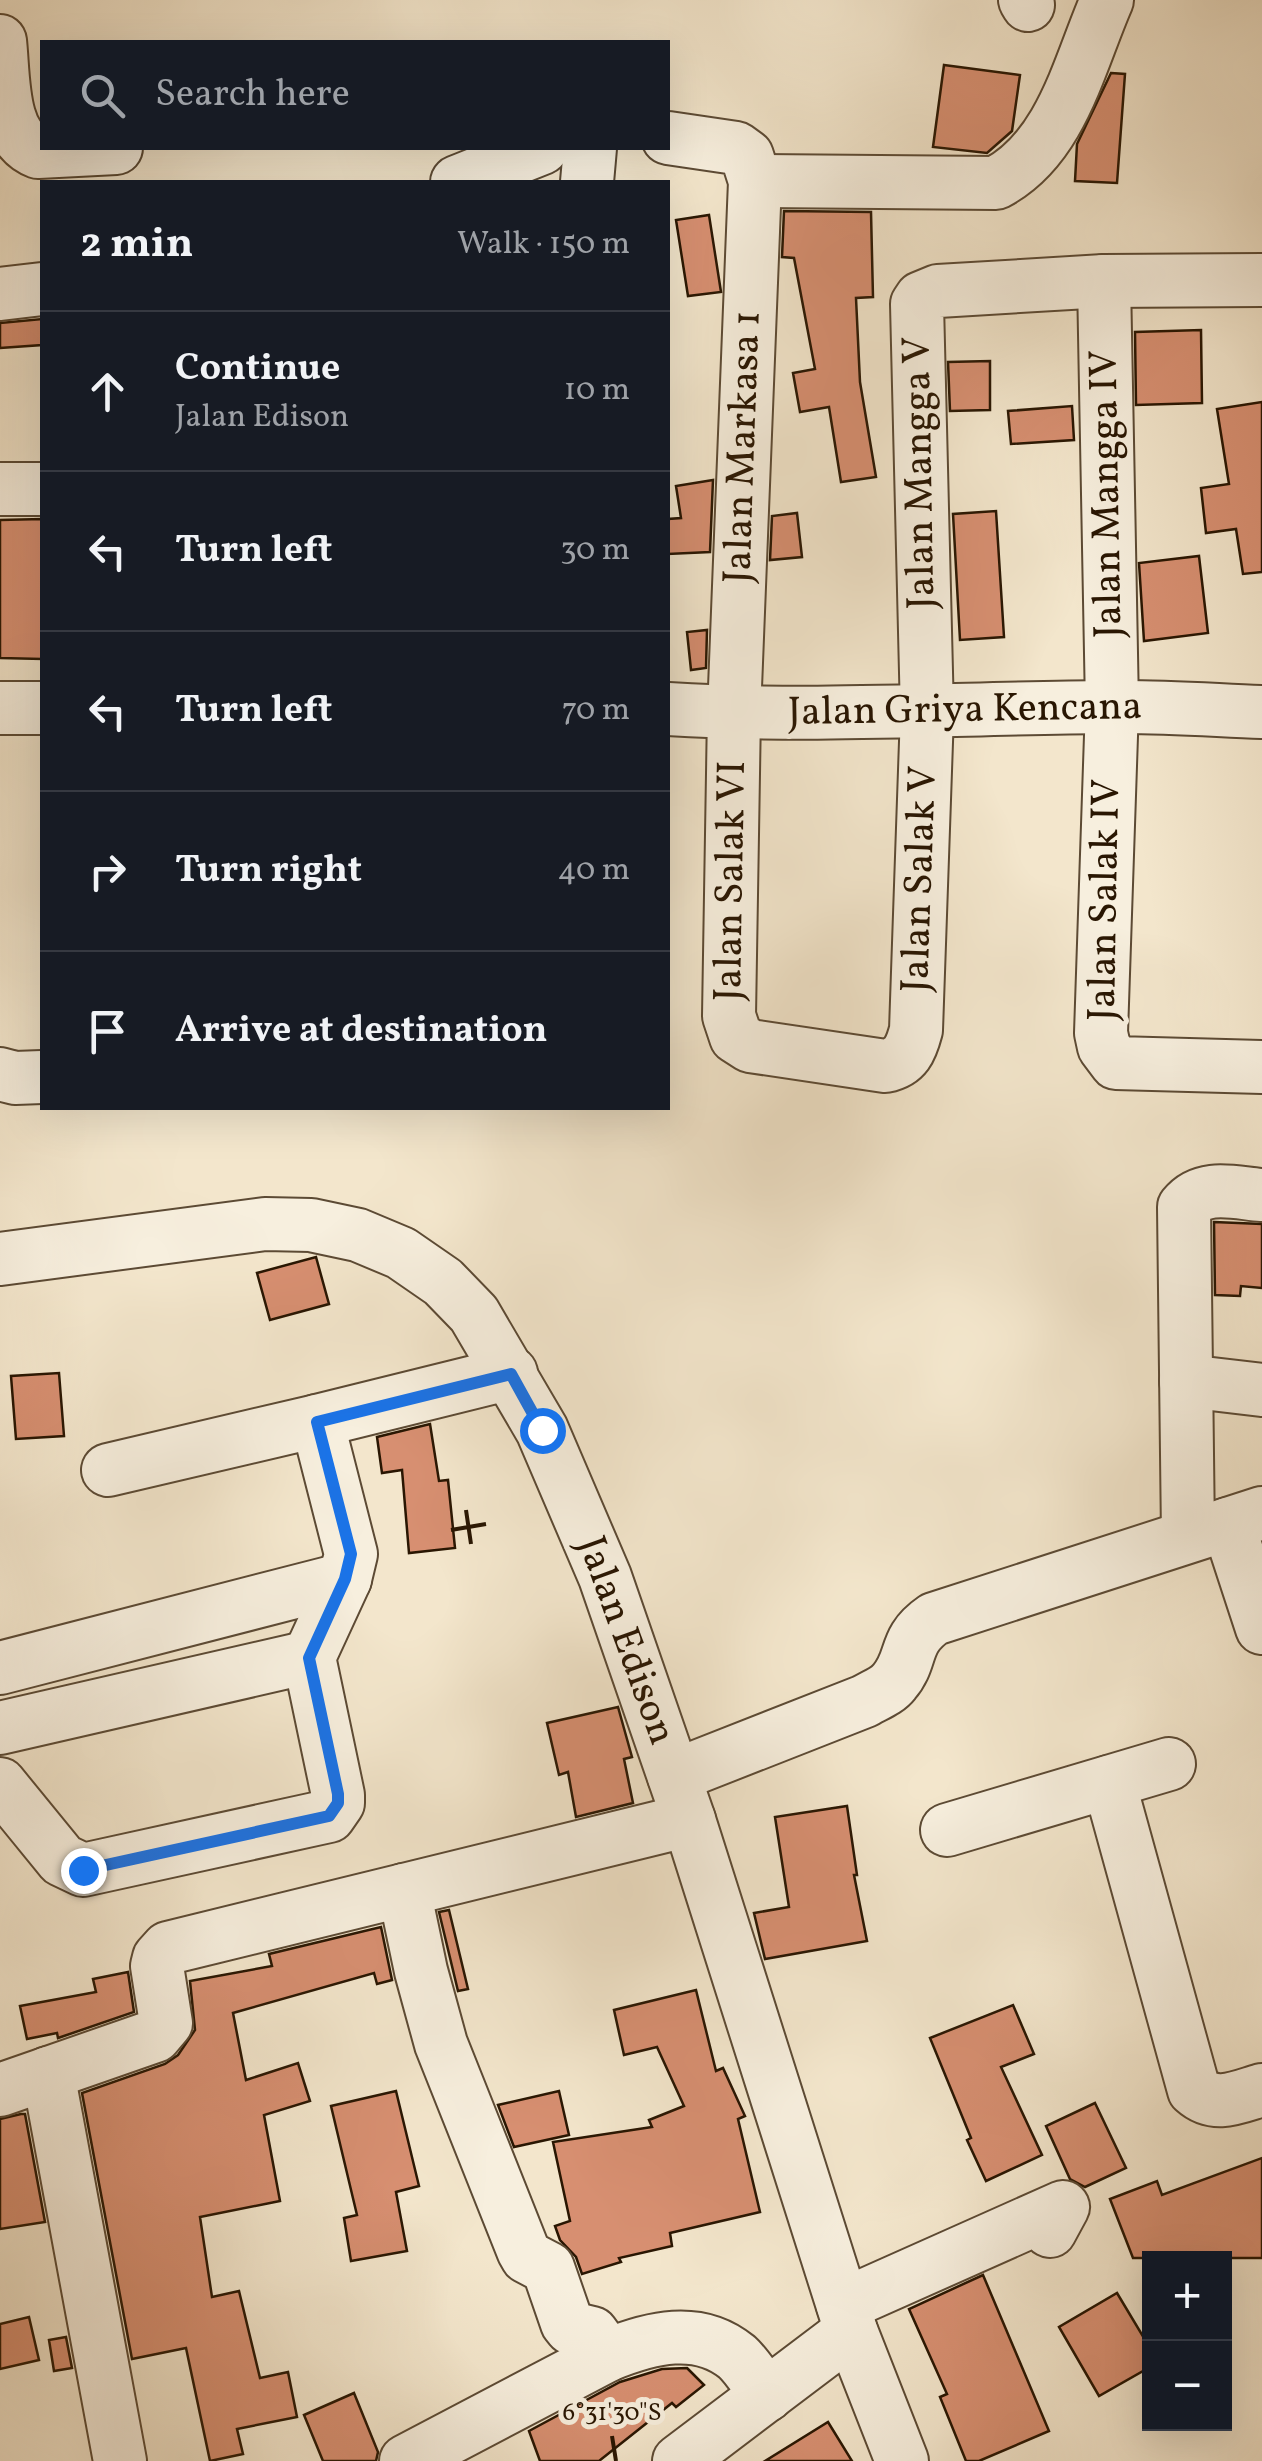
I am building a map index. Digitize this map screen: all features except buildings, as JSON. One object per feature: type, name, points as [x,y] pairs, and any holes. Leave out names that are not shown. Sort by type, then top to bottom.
[{"type":"street","points":[[670,138],[736,148],[747,156],[755,181],[996,183],[1018,171],[1049,135],[1107,0]]},
{"type":"street","points":[[0,41],[9,117],[16,136],[38,152],[77,150]]},
{"type":"street","points":[[462,180],[537,150]]},
{"type":"street","points":[[587,180],[590,150]]},
{"type":"street","name":"Jalan Markasa 1","points":[[734,713],[755,181]]},
{"type":"street","points":[[1104,281],[1262,280]]},
{"type":"street","name":"Jalan Mangga IV","points":[[1104,281],[1112,706]]},
{"type":"street","name":"Jalan Mangga V","points":[[927,713],[917,304],[938,290],[1104,281]]},
{"type":"street","points":[[0,294],[40,289]]},
{"type":"street","points":[[0,489],[40,489]]},
{"type":"street","name":"Jalan Griya Kencana","points":[[670,710],[927,713],[1112,706],[1262,712]]},
{"type":"street","name":"Jalan Salak IV","points":[[1112,706],[1100,1020],[1104,1048],[1116,1064],[1262,1066]]},
{"type":"street","points":[[0,708],[40,708]]},
{"type":"street","name":"Jalan Salak VI","points":[[734,713],[729,1016],[736,1037],[750,1046],[885,1066],[897,1064],[912,1045]]},
{"type":"street","name":"Jalan Salak V","points":[[912,1045],[916,1030],[927,713]]},
{"type":"street","points":[[0,1074],[40,1077]]},
{"type":"street","points":[[1262,1195],[1213,1190],[1193,1195],[1184,1207],[1186,1381],[1226,1524],[1262,1628]]},
{"type":"street","name":"Jalan Edison","points":[[0,1259],[265,1224],[311,1226],[358,1235],[401,1253],[443,1282],[474,1314],[542,1430],[605,1577],[682,1798],[847,2318],[902,2461]]},
{"type":"street","points":[[108,1470],[511,1374]]},
{"type":"street","points":[[1186,1381],[1262,1390]]},
{"type":"street","points":[[0,1784],[62,1860],[83,1870],[329,1816],[338,1803],[338,1794],[309,1658],[345,1579],[351,1554],[317,1422]]},
{"type":"street","points":[[0,2090],[144,2041],[161,2030],[166,2023],[157,1966],[168,1948],[404,1890],[682,1798],[891,1686],[901,1672],[908,1646],[920,1629],[934,1619],[1226,1524]]},
{"type":"street","points":[[0,1668],[345,1579]]},
{"type":"street","points":[[0,1728],[309,1658]]},
{"type":"street","points":[[947,1830],[1169,1764]]},
{"type":"street","points":[[1109,1782],[1194,2090],[1204,2099],[1221,2102],[1262,2090]]},
{"type":"street","points":[[404,1890],[420,1971],[441,2044],[523,2250],[527,2257],[548,2268],[571,2328],[592,2333],[608,2355]]},
{"type":"street","points":[[48,2073],[120,2461]]},
{"type":"street","points":[[694,2456],[847,2318],[1063,2206],[1050,2231]]},
{"type":"street","points":[[406,2461],[641,2341],[694,2338],[718,2345],[739,2359],[766,2395]]},
{"type":"route","points":[[83,1870],[329,1816],[334,1811],[338,1794],[309,1658],[345,1579],[351,1554],[317,1422],[511,1374],[542,1430]]}]
